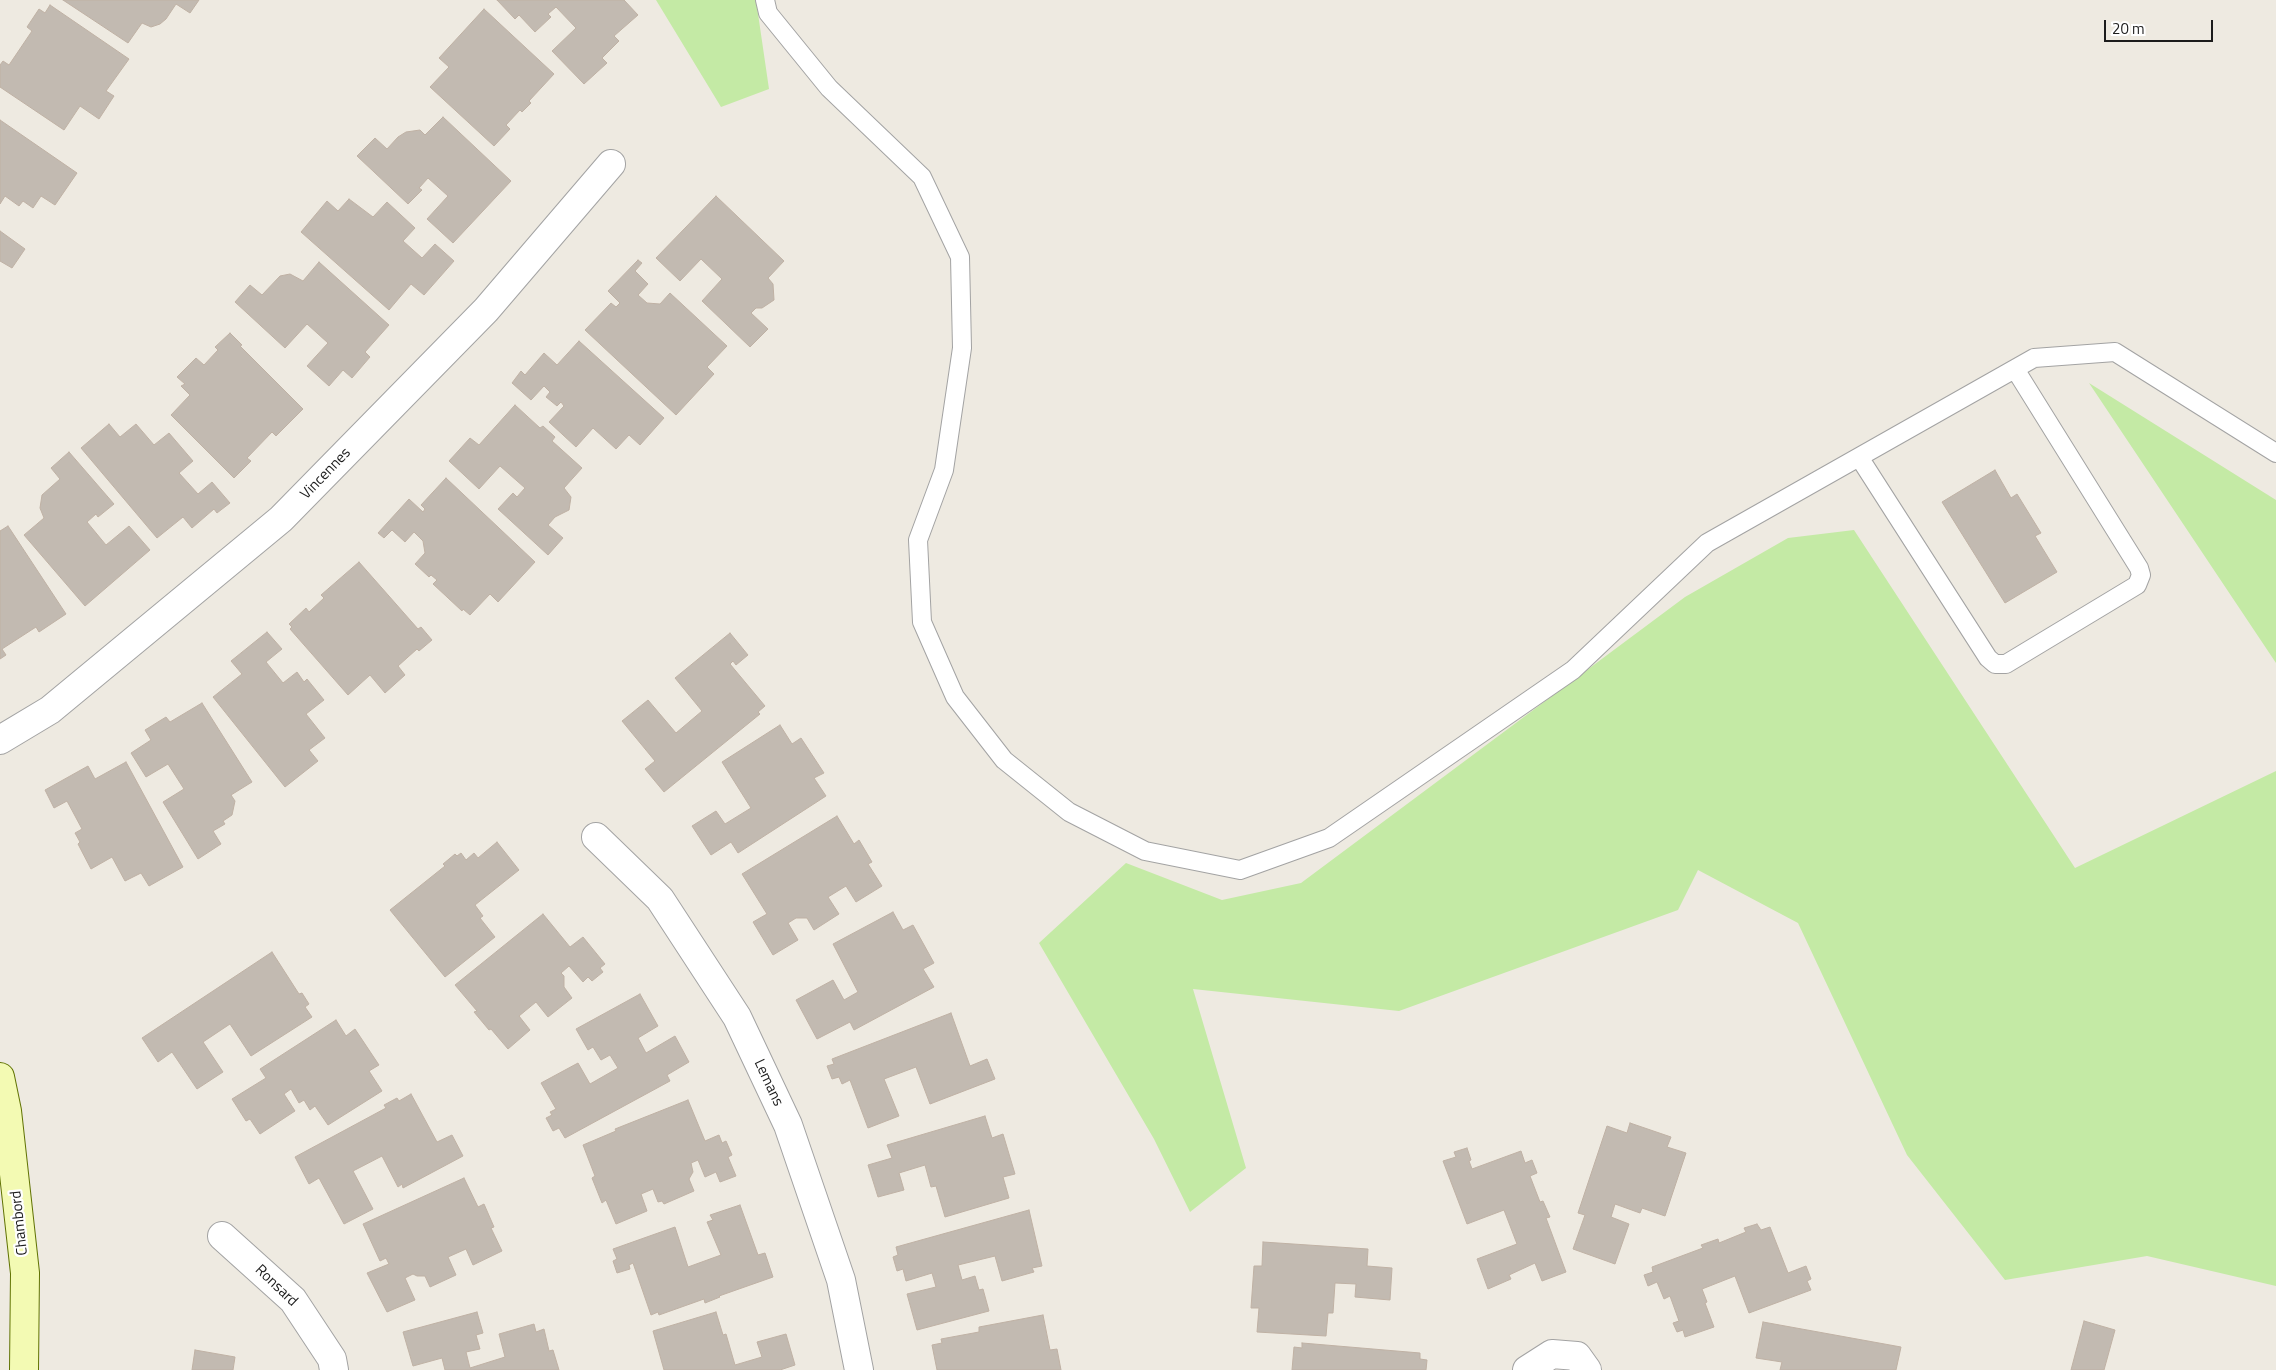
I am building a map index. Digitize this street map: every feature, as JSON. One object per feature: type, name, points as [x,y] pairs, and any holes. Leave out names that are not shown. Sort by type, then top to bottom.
[{"type":"street","name":"Vincennes","points":[[0,740],[50,710],[281,519],[486,310],[610,164]]},
{"type":"street","name":"Lemans","points":[[596,837],[660,899],[737,1017],[791,1134],[841,1280],[859,1370]]},
{"type":"street","name":"Chambord","points":[[0,1076],[7,1111],[25,1272],[24,1370]]},
{"type":"street","name":"Ronsard","points":[[222,1236],[293,1300],[332,1359],[334,1370]]},
{"type":"street","points":[[1527,1370],[1552,1354],[1577,1356],[1587,1370]]},
{"type":"lane","points":[[765,0],[768,13],[829,88],[922,177],[960,257],[962,348],[944,470],[918,540],[922,622],[955,697],[1004,760],[1069,812],[1145,851],[1240,870],[1329,838],[1574,670],[1707,543],[2034,358],[2115,352],[2276,453]]},
{"type":"lane","points":[[1859,457],[1988,658],[1996,664],[2006,664],[2137,585],[2141,575],[2139,568],[2015,369]]},
{"type":"green space","points":[[656,0],[756,0],[769,89],[721,107]]},
{"type":"green space","points":[[2089,383],[2276,500],[2276,663]]},
{"type":"green space","points":[[1854,530],[2075,868],[2276,771],[2276,1286],[2147,1256],[2005,1280],[1907,1155],[1798,923],[1698,870],[1678,910],[1399,1011],[1193,989],[1246,1168],[1190,1212],[1154,1139],[1039,943],[1126,863],[1222,900],[1301,883],[1685,597],[1788,538]]},
{"type":"building","points":[[63,0],[199,0],[190,13],[176,4],[166,19],[160,24],[151,27],[142,23],[128,43]]},
{"type":"building","points":[[497,0],[624,0],[638,15],[614,36],[619,41],[602,58],[607,63],[584,84],[552,51],[576,28],[556,7],[548,14],[551,17],[535,32],[519,15],[515,19]]},
{"type":"building","points":[[50,5],[129,59],[106,91],[114,96],[99,119],[80,106],[64,130],[0,87],[0,65],[3,61],[9,65],[32,31],[27,27],[39,9],[45,13]]},
{"type":"building","points":[[484,9],[554,74],[529,101],[531,103],[522,112],[520,110],[506,125],[510,129],[494,146],[430,87],[449,67],[439,58]]},
{"type":"building","points":[[443,117],[511,181],[453,243],[427,219],[448,196],[428,178],[419,188],[422,190],[408,204],[357,156],[375,138],[387,149],[398,137],[406,132],[420,130],[425,135]]},
{"type":"building","points":[[0,120],[77,173],[55,205],[41,196],[33,208],[23,201],[19,206],[5,196],[0,204]]},
{"type":"building","points":[[716,196],[784,261],[768,278],[773,284],[774,300],[762,308],[756,308],[751,313],[768,329],[750,347],[702,301],[722,279],[701,259],[680,281],[656,258]]},
{"type":"building","points":[[349,199],[373,217],[387,202],[415,228],[403,241],[422,258],[435,244],[454,261],[424,295],[411,284],[389,310],[301,232],[327,201],[338,211]]},
{"type":"building","points":[[0,231],[25,249],[12,268],[0,261]]},
{"type":"building","points":[[638,260],[642,263],[635,271],[648,284],[638,295],[647,303],[660,304],[670,293],[727,346],[707,367],[714,374],[676,415],[585,330],[611,303],[616,307],[620,303],[608,291]]},
{"type":"building","points":[[319,262],[389,325],[365,352],[370,357],[352,378],[343,370],[329,386],[307,366],[328,343],[307,324],[285,348],[235,302],[250,285],[262,295],[280,276],[290,274],[303,281]]},
{"type":"building","points":[[230,333],[242,345],[240,346],[303,409],[276,436],[272,432],[247,458],[251,461],[234,478],[171,415],[190,395],[181,386],[185,384],[177,377],[196,358],[204,365],[218,350],[215,347]]},
{"type":"building","points":[[579,341],[664,418],[640,445],[629,435],[616,449],[593,428],[576,447],[549,422],[564,406],[561,402],[557,406],[546,397],[550,392],[544,386],[531,400],[512,383],[521,371],[525,375],[544,353],[557,365]]},
{"type":"building","points":[[515,405],[540,428],[543,426],[555,437],[552,441],[582,468],[564,488],[571,497],[569,510],[555,517],[548,525],[563,538],[548,555],[498,509],[513,493],[517,497],[525,488],[500,466],[479,489],[449,461],[470,438],[479,445]]},
{"type":"building","points":[[109,424],[120,437],[136,424],[154,445],[169,433],[193,461],[179,473],[198,494],[212,482],[230,503],[217,513],[214,509],[192,528],[183,517],[157,538],[81,448]]},
{"type":"building","points":[[69,452],[114,504],[98,517],[96,514],[87,522],[106,545],[129,526],[150,550],[85,606],[24,535],[44,518],[40,508],[42,495],[60,479],[51,468]]},
{"type":"building","points":[[1995,470],[2011,498],[2017,494],[2041,533],[2035,536],[2057,572],[2005,603],[1942,502]]},
{"type":"building","points":[[446,478],[535,562],[498,602],[490,594],[470,615],[463,609],[462,611],[433,584],[437,580],[431,575],[429,577],[415,564],[425,553],[423,541],[414,532],[405,542],[392,530],[384,538],[378,533],[409,499],[423,512],[425,509],[421,505]]},
{"type":"building","points":[[8,526],[66,614],[39,632],[36,627],[2,649],[6,655],[0,659],[0,531]]},
{"type":"building","points":[[359,562],[418,629],[421,627],[432,640],[419,651],[417,649],[398,666],[405,675],[385,693],[370,675],[348,695],[290,629],[292,627],[289,624],[306,608],[309,612],[324,598],[321,595]]},
{"type":"building","points":[[267,632],[282,649],[266,662],[283,683],[297,672],[304,682],[307,679],[324,700],[306,714],[325,738],[309,750],[318,761],[285,787],[213,697],[242,674],[231,661]]},
{"type":"building","points":[[730,633],[748,655],[736,665],[733,661],[730,664],[765,706],[758,712],[760,714],[664,792],[645,769],[655,761],[622,721],[648,700],[676,733],[702,711],[675,678]]},
{"type":"building","points":[[202,703],[252,782],[231,795],[235,801],[232,815],[223,821],[225,824],[213,831],[221,844],[198,859],[163,802],[184,789],[168,764],[146,777],[131,753],[151,740],[145,730],[166,717],[170,722]]},
{"type":"building","points":[[780,725],[792,744],[801,738],[824,773],[814,778],[826,796],[738,853],[731,842],[711,855],[692,826],[716,811],[725,824],[751,808],[722,762]]},
{"type":"building","points":[[126,762],[183,867],[149,886],[141,873],[125,881],[112,857],[91,869],[78,844],[80,842],[75,833],[82,829],[67,801],[54,808],[45,790],[88,766],[95,779]]},
{"type":"building","points":[[837,816],[854,844],[859,840],[872,862],[868,864],[882,886],[856,902],[846,886],[828,897],[839,914],[814,930],[807,918],[796,918],[788,923],[798,940],[773,955],[753,922],[767,914],[742,874]]},
{"type":"building","points":[[497,842],[519,870],[475,905],[483,916],[480,918],[495,937],[445,977],[390,910],[445,866],[443,864],[455,854],[457,856],[461,853],[466,860],[474,853],[478,858]]},
{"type":"building","points":[[893,912],[903,930],[913,925],[934,963],[923,969],[934,987],[854,1030],[850,1022],[817,1039],[796,1000],[833,980],[844,1000],[858,992],[833,944]]},
{"type":"building","points":[[543,914],[570,947],[583,937],[605,964],[600,968],[603,972],[592,981],[588,977],[583,982],[569,966],[561,973],[564,976],[564,987],[572,998],[548,1017],[536,1002],[519,1016],[530,1030],[508,1049],[474,1012],[477,1011],[455,985]]},
{"type":"building","points":[[272,952],[299,994],[302,993],[309,1004],[305,1007],[312,1017],[251,1056],[230,1024],[203,1042],[223,1072],[197,1089],[172,1052],[158,1062],[142,1038]]},
{"type":"building","points":[[640,994],[658,1026],[638,1038],[646,1053],[675,1036],[689,1062],[667,1075],[670,1081],[565,1138],[559,1128],[553,1131],[546,1118],[552,1115],[550,1112],[556,1109],[541,1083],[578,1063],[590,1084],[618,1068],[610,1055],[601,1060],[593,1047],[588,1050],[576,1029]]},
{"type":"building","points":[[951,1013],[970,1066],[987,1059],[995,1079],[930,1104],[916,1067],[884,1079],[899,1116],[868,1128],[850,1080],[842,1084],[839,1077],[832,1079],[827,1066],[834,1064],[832,1059]]},
{"type":"building","points":[[336,1020],[346,1036],[355,1029],[379,1065],[369,1071],[382,1091],[328,1125],[315,1106],[310,1110],[304,1100],[299,1103],[291,1089],[284,1094],[295,1111],[260,1134],[250,1119],[246,1121],[232,1099],[266,1078],[260,1069]]},
{"type":"building","points":[[411,1094],[437,1142],[452,1135],[463,1156],[403,1188],[402,1184],[398,1187],[382,1156],[353,1171],[373,1209],[344,1224],[319,1178],[309,1184],[295,1157],[386,1108],[384,1105],[397,1098],[399,1101]]},
{"type":"building","points":[[688,1100],[705,1141],[719,1135],[722,1143],[726,1141],[732,1155],[728,1157],[736,1176],[720,1182],[716,1172],[705,1177],[698,1160],[691,1163],[693,1172],[689,1179],[694,1191],[664,1204],[662,1201],[658,1202],[653,1189],[641,1194],[647,1211],[616,1224],[606,1200],[602,1203],[592,1178],[595,1176],[583,1145],[616,1131],[615,1129]]},
{"type":"building","points":[[985,1116],[992,1138],[1003,1134],[1015,1174],[1003,1177],[1009,1198],[945,1217],[936,1186],[931,1187],[925,1165],[899,1173],[904,1190],[878,1197],[868,1165],[892,1158],[887,1145]]},
{"type":"building","points":[[1630,1123],[1671,1137],[1667,1147],[1686,1153],[1665,1216],[1642,1208],[1640,1213],[1615,1204],[1611,1217],[1629,1224],[1615,1264],[1573,1249],[1585,1215],[1578,1213],[1607,1126],[1627,1133]]},
{"type":"building","points":[[1467,1148],[1472,1169],[1521,1151],[1525,1163],[1532,1160],[1537,1173],[1530,1176],[1540,1202],[1543,1201],[1550,1217],[1546,1218],[1566,1272],[1542,1281],[1535,1263],[1509,1275],[1511,1279],[1488,1289],[1477,1259],[1517,1244],[1504,1210],[1467,1224],[1443,1161],[1456,1157],[1454,1152]]},
{"type":"building","points":[[464,1178],[478,1207],[484,1204],[494,1227],[491,1228],[502,1251],[473,1265],[466,1249],[448,1257],[456,1275],[430,1287],[425,1276],[413,1274],[405,1278],[415,1300],[387,1312],[367,1273],[389,1264],[386,1258],[380,1261],[363,1224]]},
{"type":"building","points":[[740,1205],[758,1255],[765,1253],[773,1277],[719,1296],[705,1303],[704,1299],[659,1315],[658,1312],[651,1315],[633,1263],[629,1265],[630,1269],[617,1273],[613,1261],[617,1259],[613,1249],[675,1227],[688,1267],[721,1255],[707,1222],[713,1220],[710,1215]]},
{"type":"building","points":[[1029,1210],[1042,1266],[1032,1268],[1034,1272],[1002,1281],[995,1256],[958,1265],[962,1280],[975,1276],[979,1290],[983,1289],[989,1311],[917,1330],[907,1294],[936,1287],[932,1273],[906,1281],[903,1269],[897,1271],[893,1257],[898,1255],[896,1247]]},
{"type":"building","points":[[1757,1224],[1761,1230],[1770,1227],[1788,1273],[1806,1266],[1811,1279],[1807,1281],[1811,1290],[1749,1313],[1735,1276],[1702,1289],[1714,1327],[1685,1337],[1683,1330],[1677,1332],[1673,1323],[1679,1321],[1670,1296],[1664,1299],[1657,1282],[1648,1286],[1644,1275],[1653,1272],[1652,1267],[1703,1248],[1701,1245],[1718,1239],[1719,1243],[1746,1232],[1744,1228]]},
{"type":"building","points":[[1263,1242],[1368,1249],[1367,1266],[1392,1268],[1390,1300],[1355,1297],[1356,1284],[1335,1283],[1333,1313],[1328,1313],[1326,1336],[1257,1332],[1259,1308],[1251,1308],[1254,1266],[1262,1266]]},
{"type":"building","points":[[477,1312],[483,1333],[476,1335],[480,1349],[466,1352],[470,1368],[505,1357],[499,1334],[534,1324],[536,1332],[544,1329],[549,1351],[553,1350],[559,1370],[445,1370],[442,1358],[413,1366],[403,1332]]},
{"type":"building","points":[[716,1312],[723,1335],[726,1334],[735,1365],[762,1357],[757,1342],[786,1334],[795,1365],[780,1370],[664,1370],[653,1331]]},
{"type":"building","points":[[1043,1315],[1050,1350],[1057,1349],[1061,1370],[937,1370],[932,1345],[942,1343],[941,1339],[979,1332],[979,1327]]},
{"type":"building","points":[[2084,1321],[2115,1330],[2104,1370],[2071,1370]]},
{"type":"building","points":[[1763,1322],[1901,1347],[1896,1370],[1780,1370],[1782,1362],[1756,1358]]},
{"type":"building","points":[[1302,1343],[1420,1353],[1420,1359],[1427,1360],[1426,1370],[1292,1370],[1294,1347],[1302,1348]]},
{"type":"building","points":[[195,1350],[235,1357],[233,1370],[192,1370]]}]
